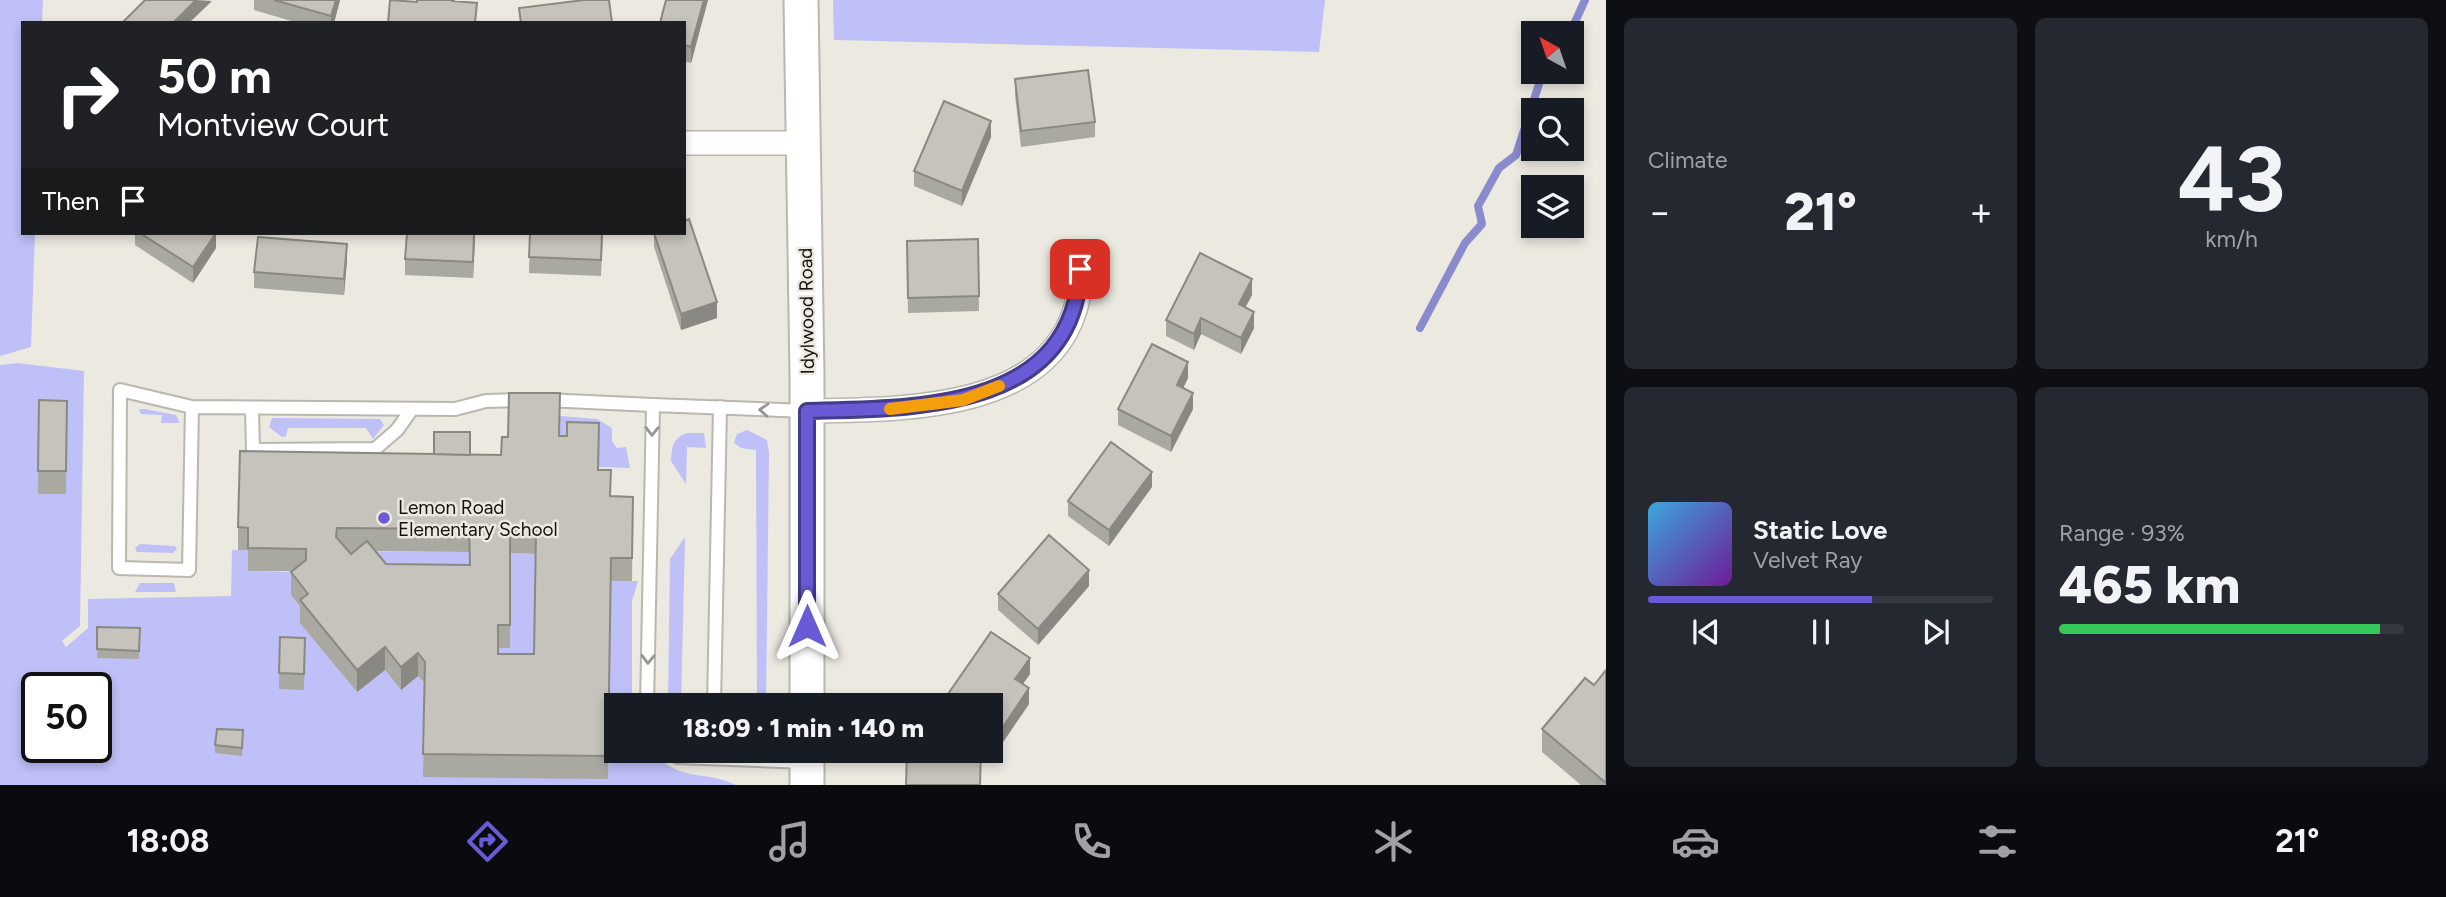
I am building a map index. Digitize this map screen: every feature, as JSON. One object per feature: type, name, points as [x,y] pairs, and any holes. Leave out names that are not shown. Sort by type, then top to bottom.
[{"type":"main road","name":"Idylwood Road","points":[[801,0],[807,411],[807,693]]},
{"type":"street","points":[[686,143],[804,143]]},
{"type":"street","points":[[807,411],[890,409],[963,400],[995,389],[1025,372],[1047,355],[1063,336],[1075,311],[1081,252]]},
{"type":"lane","points":[[192,407],[189,570],[119,568],[120,390],[192,407],[455,409],[486,401],[575,400],[807,411]]},
{"type":"lane","points":[[647,693],[653,405]]},
{"type":"lane","points":[[714,693],[720,407]]},
{"type":"lane","points":[[252,408],[253,450],[375,449],[397,430],[412,409]]},
{"type":"lane","points":[[781,763],[807,766]]},
{"type":"shaded area","points":[[0,0],[43,0],[42,21],[21,21],[21,235],[35,235],[31,347],[0,356]]},
{"type":"shaded area","points":[[833,0],[1325,0],[1319,52],[834,40]]},
{"type":"shaded area","points":[[17,363],[84,371],[80,626],[62,641],[66,647],[88,628],[88,599],[231,596],[232,550],[248,550],[248,571],[306,572],[308,616],[357,692],[385,670],[401,690],[418,676],[425,685],[608,779],[608,763],[664,763],[683,772],[736,785],[0,785],[0,365]]},
{"type":"shaded area","points":[[139,409],[176,415],[180,423],[161,423],[162,415],[141,414]]},
{"type":"shaded area","points":[[560,416],[597,419],[612,428],[612,441],[617,448],[626,447],[630,468],[598,467],[599,446],[559,450]]},
{"type":"shaded area","points":[[272,418],[380,419],[384,425],[373,439],[366,428],[288,428],[286,436],[282,437],[269,427]]},
{"type":"shaded area","points":[[747,430],[767,440],[769,452],[766,693],[757,693],[756,450],[741,448],[734,443],[737,434]]},
{"type":"shaded area","points":[[688,433],[704,433],[706,448],[687,447],[686,484],[671,461],[674,443]]},
{"type":"shaded area","points":[[685,537],[681,693],[668,693],[670,559]]},
{"type":"shaded area","points":[[140,544],[175,546],[177,549],[173,553],[137,552],[135,548]]},
{"type":"shaded area","points":[[337,551],[469,552],[470,587]]},
{"type":"shaded area","points":[[510,553],[536,554],[534,677],[498,676],[498,648],[510,648]]},
{"type":"shaded area","points":[[611,581],[638,581],[632,601],[632,693],[609,693]]},
{"type":"shaded area","points":[[140,583],[174,583],[176,592],[135,592]]},
{"type":"building","points":[[145,0],[196,0],[175,21],[124,21]]},
{"type":"building","points":[[274,0],[336,0],[331,16]]},
{"type":"building","points":[[390,0],[454,0],[477,3],[475,21],[388,21]]},
{"type":"building","points":[[584,0],[609,0],[612,21],[521,21],[519,8]]},
{"type":"building","points":[[666,0],[704,0],[691,47],[686,46],[686,21],[661,21]]},
{"type":"building","points":[[1088,70],[1095,122],[1021,131],[1015,79]]},
{"type":"building","points":[[944,101],[991,121],[962,191],[914,171]]},
{"type":"building","points":[[689,219],[717,302],[681,314],[655,235],[686,235],[686,220]]},
{"type":"building","points":[[143,235],[215,235],[193,267]]},
{"type":"building","points":[[407,235],[474,235],[473,262],[405,259]]},
{"type":"building","points":[[530,235],[602,235],[601,260],[529,257]]},
{"type":"building","points":[[258,237],[347,244],[344,279],[254,272]]},
{"type":"building","points":[[978,239],[979,296],[908,298],[907,241]]},
{"type":"building","points":[[1200,253],[1252,279],[1239,304],[1254,312],[1241,338],[1201,318],[1194,334],[1166,320]]},
{"type":"building","points":[[1152,344],[1188,362],[1177,385],[1193,393],[1171,436],[1118,409]]},
{"type":"building","points":[[509,393],[560,393],[559,436],[567,436],[567,422],[599,423],[598,470],[611,470],[610,496],[633,497],[632,558],[611,558],[609,693],[604,693],[604,756],[423,754],[425,662],[418,653],[401,667],[385,647],[357,670],[300,600],[308,594],[291,572],[306,560],[306,549],[248,548],[248,528],[238,527],[240,451],[501,455],[502,437],[508,437]],"holes":[[[337,528],[469,529],[470,565],[386,564],[367,541],[351,554],[336,537]],[[510,530],[536,531],[534,654],[498,654],[498,625],[510,625]]]},
{"type":"building","points":[[39,400],[67,401],[66,471],[38,471]]},
{"type":"building","points":[[434,432],[470,432],[470,455],[434,454]]},
{"type":"building","points":[[1111,442],[1152,472],[1109,530],[1068,501]]},
{"type":"building","points":[[1049,535],[1089,570],[1038,629],[998,594]]},
{"type":"building","points":[[97,627],[140,628],[139,651],[97,649]]},
{"type":"building","points":[[991,632],[1030,658],[1015,679],[1029,688],[1003,727],[1003,693],[949,693]]},
{"type":"building","points":[[280,637],[305,638],[304,674],[279,673]]},
{"type":"building","points":[[1606,670],[1606,783],[1542,729],[1585,678],[1594,685]]},
{"type":"building","points":[[217,729],[243,730],[242,748],[215,745]]},
{"type":"building","points":[[907,763],[981,763],[980,785],[906,785]]},
{"type":"waterway","points":[[1575,21],[1585,0]]},
{"type":"waterway","points":[[1420,328],[1465,243],[1482,224],[1478,206],[1499,168],[1516,155],[1539,84]]},
{"type":"slow traffic","points":[[890,409],[963,400],[999,386]]},
{"type":"place","name":"Lemon Road Elementary School","points":[[384,518]]},
{"type":"route","points":[[807,626],[807,411],[930,405],[963,400],[995,389],[1025,372],[1047,355],[1063,336],[1075,311],[1080,269]]}]
